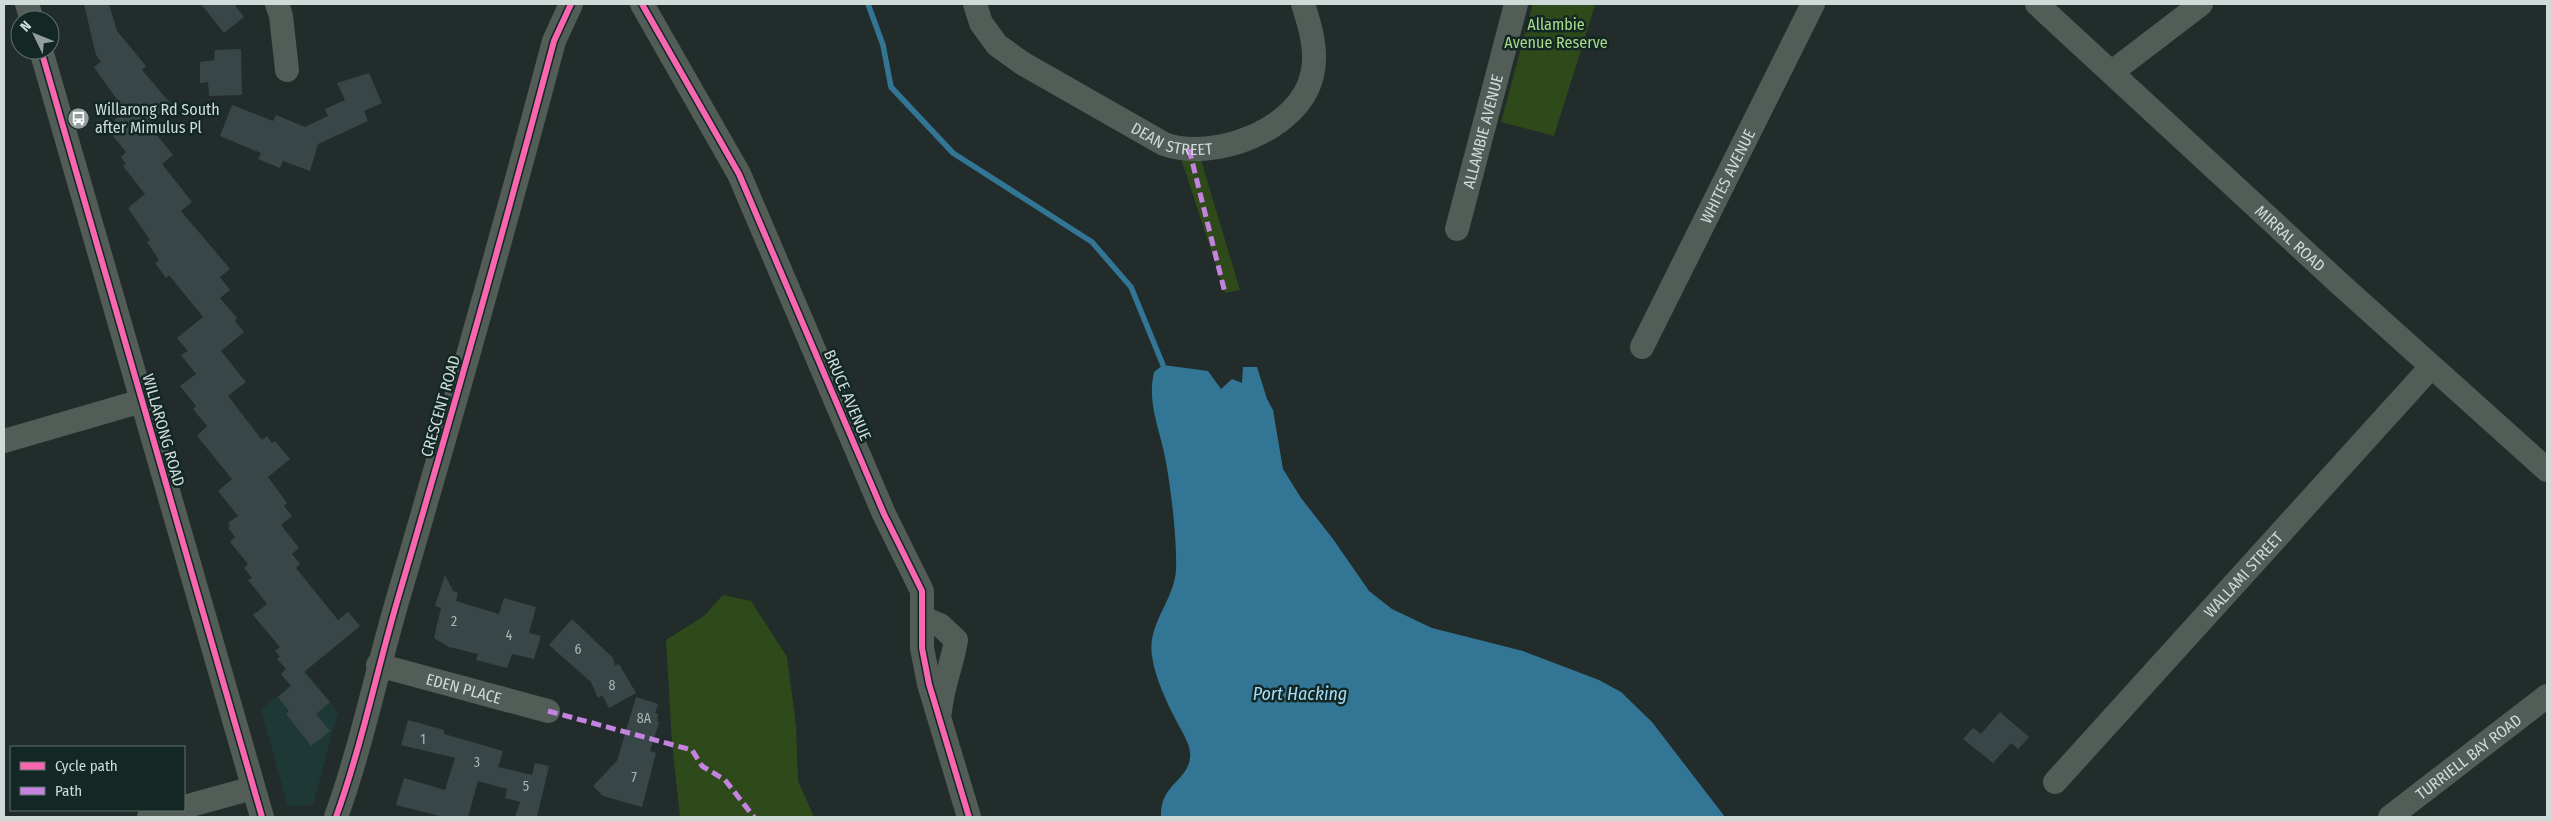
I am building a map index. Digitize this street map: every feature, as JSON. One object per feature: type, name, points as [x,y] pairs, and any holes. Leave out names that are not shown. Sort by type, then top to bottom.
[{"type":"street","points":[[277,4],[287,70]]},
{"type":"street","name":"CRESCENT ROAD","points":[[336,817],[345,791],[378,665],[463,376],[554,40],[571,4]]},
{"type":"street","name":"BRUCE AVENUE","points":[[642,4],[739,174],[884,514],[922,590],[922,648],[928,684],[969,817]]},
{"type":"street","name":"DEAN STREET","points":[[976,4],[981,23],[997,46],[1022,64],[1164,144],[1178,149],[1198,150],[1223,146],[1259,133],[1280,122],[1296,107],[1306,93],[1312,75],[1314,52],[1303,4]]},
{"type":"street","name":"ALLAMBIE AVENUE","points":[[1457,229],[1516,4]]},
{"type":"street","name":"WHITES AVENUE","points":[[1642,347],[1813,4]]},
{"type":"street","name":"MIRRAL ROAD","points":[[2037,4],[2431,367],[2547,470]]},
{"type":"street","points":[[2112,72],[2201,4]]},
{"type":"street","name":"WILLARONG ROAD","points":[[43,60],[262,817]]},
{"type":"street","name":"WALLAMI STREET","points":[[2055,782],[2431,367]]},
{"type":"street","points":[[4,441],[142,401]]},
{"type":"street","name":"BRUCE AVENUE","points":[[923,618],[940,625],[956,640],[953,660],[942,688],[939,719]]},
{"type":"street","name":"EDEN PLACE","points":[[378,665],[548,711]]},
{"type":"street","name":"TURRIELL BAY ROAD","points":[[2390,817],[2547,696]]},
{"type":"street","points":[[185,807],[253,788]]},
{"type":"street","points":[[149,817],[171,811]]},
{"type":"shaded area","points":[[306,672],[338,712],[313,805],[288,806],[261,710]]},
{"type":"green space","name":"Allambie Avenue Reserve","points":[[1533,4],[1595,5],[1554,136],[1501,122]]},
{"type":"green space","points":[[1178,149],[1198,150],[1240,290],[1225,293]]},
{"type":"green space","points":[[723,595],[751,601],[787,657],[796,726],[798,781],[814,817],[680,817],[672,742],[666,640],[704,616]]},
{"type":"water","name":"Port Hacking","points":[[1163,365],[1208,371],[1221,389],[1232,379],[1242,383],[1243,367],[1257,367],[1267,399],[1273,410],[1283,469],[1301,498],[1333,539],[1369,591],[1392,609],[1432,628],[1523,651],[1599,680],[1621,692],[1652,722],[1725,817],[1161,817],[1165,797],[1184,773],[1190,758],[1186,738],[1161,689],[1152,656],[1153,633],[1171,592],[1176,570],[1175,529],[1169,483],[1152,394],[1154,372]]},
{"type":"building","points":[[84,4],[109,4],[117,31],[146,66],[142,70],[171,104],[148,124],[173,155],[162,164],[192,202],[181,211],[230,269],[220,277],[230,290],[220,298],[237,318],[235,321],[244,332],[221,351],[246,382],[228,396],[262,440],[267,436],[272,443],[275,441],[290,459],[268,477],[287,503],[284,506],[292,516],[281,525],[299,548],[292,554],[300,564],[296,568],[338,620],[348,612],[360,626],[304,672],[330,702],[316,714],[330,731],[311,746],[286,714],[289,711],[278,697],[291,686],[281,674],[286,669],[277,659],[280,657],[275,651],[280,647],[253,615],[267,604],[248,580],[252,578],[244,568],[248,564],[230,542],[235,537],[228,528],[230,526],[228,523],[238,516],[218,491],[232,479],[197,436],[207,426],[193,409],[196,406],[180,386],[196,374],[181,355],[188,351],[177,338],[203,317],[169,275],[166,278],[155,263],[159,260],[147,242],[150,240],[128,208],[145,194],[123,166],[126,164],[121,157],[126,152],[113,136],[118,131],[114,127],[117,124],[114,120],[125,111],[94,67],[101,62],[96,55]]},
{"type":"building","points":[[201,4],[234,4],[244,17],[224,33]]},
{"type":"building","points":[[241,49],[242,95],[209,96],[208,82],[200,83],[200,62],[214,60],[215,50]]},
{"type":"building","points":[[369,73],[382,103],[364,111],[368,121],[318,144],[310,171],[283,161],[280,168],[258,159],[261,153],[220,136],[232,105],[273,121],[276,115],[305,127],[328,116],[325,109],[345,100],[337,83]]},
{"type":"building","points":[[445,575],[453,591],[458,593],[456,601],[499,614],[504,598],[536,607],[529,633],[541,636],[534,659],[512,654],[507,668],[476,660],[478,654],[449,647],[434,638],[441,608],[435,606]]},
{"type":"building","points":[[572,619],[613,658],[615,666],[619,664],[636,693],[609,708],[602,695],[598,698],[591,682],[549,645]]},
{"type":"building","points":[[636,697],[658,704],[655,713],[658,714],[657,721],[659,722],[650,751],[656,753],[642,807],[603,796],[593,786],[617,761]]},
{"type":"building","points":[[2000,712],[2029,737],[2018,749],[2011,743],[1993,763],[1963,739],[1973,728],[1981,734]]},
{"type":"building","points":[[408,720],[444,730],[444,734],[503,751],[498,767],[532,775],[535,763],[549,766],[537,817],[515,817],[520,802],[505,798],[507,789],[478,781],[468,817],[444,817],[396,805],[404,778],[445,790],[455,758],[401,745]]},
{"type":"waterway","points":[[868,4],[883,45],[891,87],[953,153],[1092,242],[1131,287],[1163,365]]},
{"type":"marked path","points":[[1189,149],[1225,293]]},
{"type":"marked path","points":[[548,711],[692,750],[702,766],[725,780],[754,817]]},
{"type":"cycle path","points":[[336,817],[362,735],[391,623],[517,180],[554,41],[571,4]]},
{"type":"cycle path","points":[[642,4],[739,174],[884,514],[922,591],[922,648],[929,684],[969,817]]},
{"type":"cycle path","points":[[44,60],[262,817]]},
{"type":"place","name":"Willarong Rd South after Mimulus Pl","points":[[79,118]]}]
